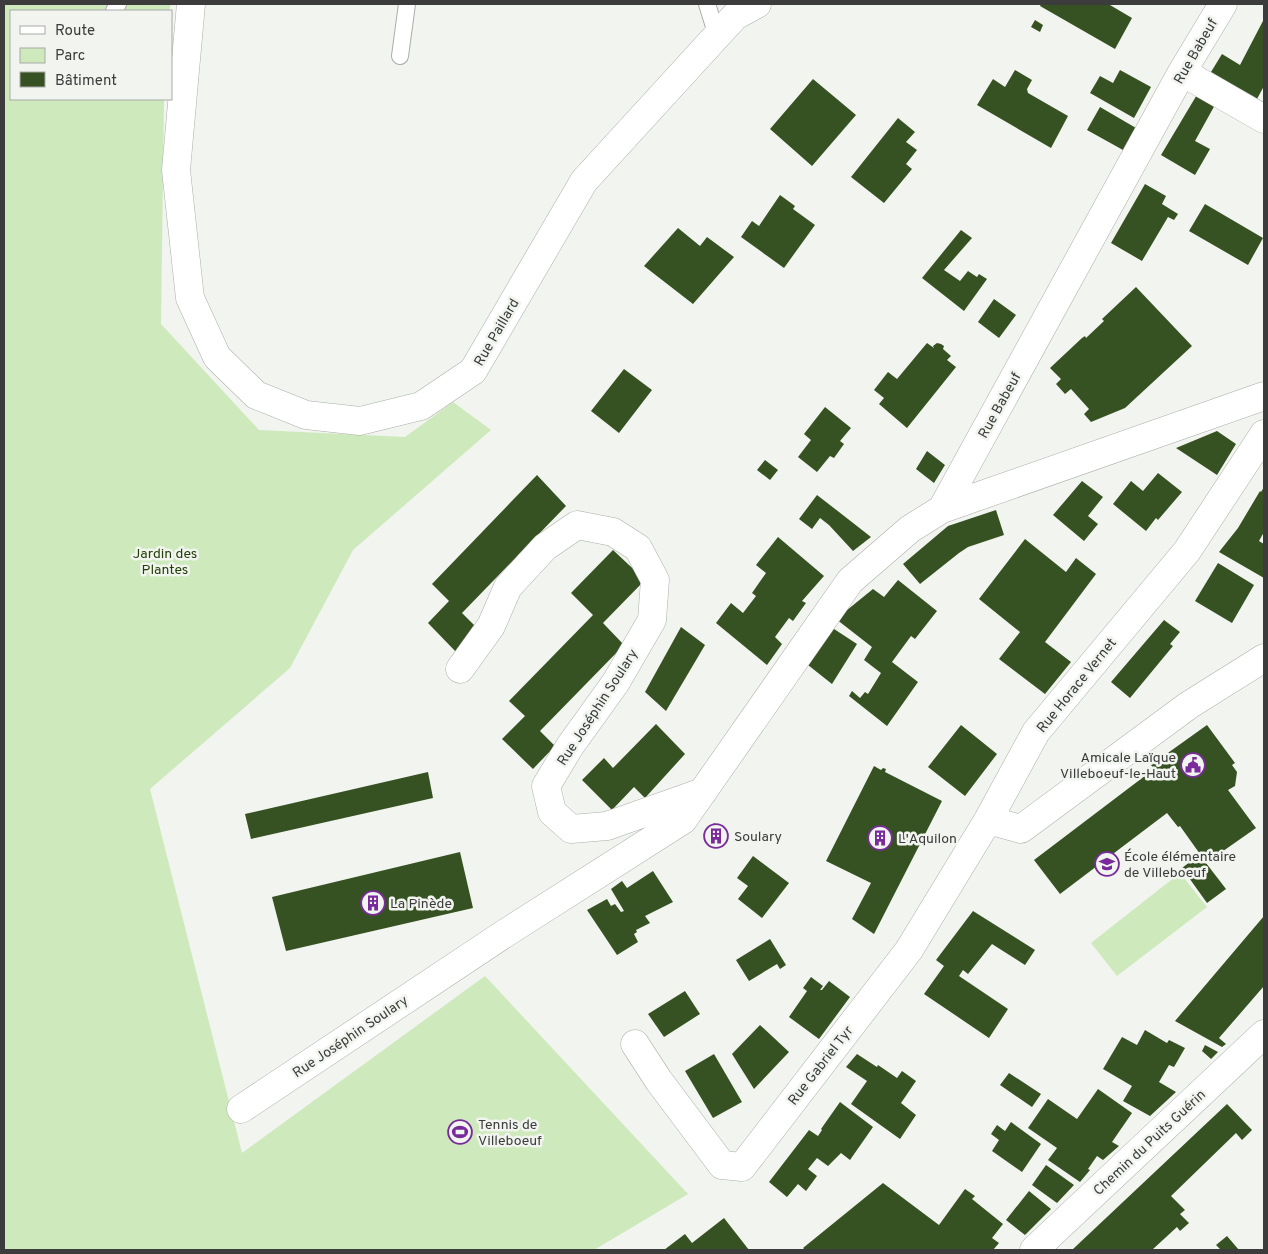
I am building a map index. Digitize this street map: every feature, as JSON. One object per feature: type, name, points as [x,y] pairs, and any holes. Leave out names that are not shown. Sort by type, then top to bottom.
[{"type":"street","name":"Rue Paillard","points":[[191,4],[176,170],[190,298],[217,357],[256,395],[306,415],[360,421],[422,406],[473,371],[584,181],[735,16],[757,4]]},
{"type":"street","name":"Rue Babeuf","points":[[942,509],[1182,72],[1223,4]]},
{"type":"street","points":[[1182,72],[1264,119]]},
{"type":"street","points":[[942,509],[1264,396]]},
{"type":"street","name":"Rue Horace Vernet","points":[[988,820],[1036,732],[1187,551],[1264,434]]},
{"type":"street","name":"Rue Joséphin Soulary","points":[[241,1110],[504,934],[683,820],[850,581],[910,529],[942,509]]},
{"type":"street","name":"Rue Joséphin Soulary","points":[[460,669],[491,626],[508,587],[545,547],[577,525],[613,532],[638,548],[656,580],[652,620],[616,682],[570,746],[546,786],[552,812],[571,829],[607,826],[703,792]]},
{"type":"street","points":[[988,820],[1021,829],[1189,705],[1264,658]]},
{"type":"street","name":"Rue Gabriel Tyr","points":[[635,1044],[659,1081],[722,1165],[742,1167],[909,950],[988,820]]},
{"type":"street","name":"Chemin du Puits Guérin","points":[[1034,1250],[1264,1034]]},
{"type":"lane","points":[[400,56],[406,4]]},
{"type":"lane","points":[[707,4],[717,36]]},
{"type":"green space","name":"Jardin des Plantes","points":[[4,4],[171,4],[169,10],[10,10],[10,100],[164,100],[161,324],[259,430],[405,437],[453,402],[491,430],[353,550],[290,668],[150,789],[242,1153],[485,976],[688,1194],[594,1250],[4,1250]]},
{"type":"green space","points":[[1180,873],[1207,907],[1117,976],[1091,943]]},
{"type":"building","points":[[1041,4],[1111,4],[1132,18],[1115,49],[1040,6]]},
{"type":"building","points":[[1264,19],[1264,86],[1257,99],[1211,72],[1222,54],[1240,65]]},
{"type":"building","points":[[1035,20],[1043,25],[1040,32],[1031,27]]},
{"type":"building","points":[[1015,70],[1032,80],[1027,89],[1028,93],[1068,116],[1051,148],[977,105],[993,79],[1005,87]]},
{"type":"building","points":[[1120,70],[1151,87],[1134,118],[1090,93],[1100,76],[1113,83]]},
{"type":"building","points":[[813,79],[856,115],[812,166],[770,129]]},
{"type":"building","points":[[1198,93],[1216,103],[1195,141],[1210,149],[1195,175],[1161,155]]},
{"type":"building","points":[[1100,107],[1136,128],[1123,150],[1087,130]]},
{"type":"building","points":[[898,118],[915,132],[906,142],[917,150],[906,164],[912,169],[884,203],[851,177]]},
{"type":"building","points":[[1145,184],[1166,196],[1162,204],[1178,214],[1174,220],[1168,217],[1142,261],[1111,243]]},
{"type":"building","points":[[780,195],[795,206],[793,209],[815,225],[784,268],[741,237],[752,221],[759,226]]},
{"type":"building","points":[[1205,204],[1263,238],[1248,265],[1189,231]]},
{"type":"building","points":[[678,228],[700,246],[707,237],[734,257],[693,304],[644,266]]},
{"type":"building","points":[[961,230],[972,238],[944,270],[960,281],[968,271],[977,277],[979,274],[987,279],[964,311],[922,278]]},
{"type":"building","points":[[1136,287],[1192,346],[1125,408],[1091,422],[1084,414],[1089,409],[1071,389],[1065,394],[1056,384],[1061,379],[1050,368],[1082,338],[1085,336],[1086,338],[1104,321],[1102,319]]},
{"type":"building","points":[[994,299],[1016,315],[999,338],[978,322]]},
{"type":"building","points":[[927,343],[934,348],[933,346],[937,343],[944,346],[943,349],[951,356],[947,360],[956,367],[907,428],[879,404],[884,398],[874,390],[888,372],[897,379]]},
{"type":"building","points":[[624,369],[652,390],[619,433],[591,411]]},
{"type":"building","points":[[825,407],[851,428],[840,441],[844,444],[834,458],[830,456],[817,472],[798,457],[811,440],[804,434]]},
{"type":"building","points":[[1217,431],[1236,444],[1217,475],[1176,448]]},
{"type":"building","points":[[927,451],[945,465],[934,483],[916,469]]},
{"type":"building","points":[[765,460],[778,470],[770,480],[757,470]]},
{"type":"building","points":[[1158,473],[1182,492],[1146,531],[1113,504],[1131,481],[1143,491]]},
{"type":"building","points":[[537,475],[566,506],[462,613],[480,631],[457,653],[428,623],[449,601],[432,584]]},
{"type":"building","points":[[1082,481],[1103,497],[1088,516],[1098,524],[1084,541],[1053,515]]},
{"type":"building","points":[[1264,487],[1264,532],[1259,541],[1264,544],[1264,578],[1219,552],[1238,528]]},
{"type":"building","points":[[817,495],[871,537],[853,551],[820,518],[812,529],[799,519]]},
{"type":"building","points":[[996,510],[1004,535],[968,547],[920,584],[903,564],[948,526]]},
{"type":"building","points":[[778,537],[824,576],[802,601],[806,603],[793,621],[789,618],[775,637],[782,644],[767,665],[716,623],[731,603],[743,613],[756,596],[752,593],[766,573],[756,565]]},
{"type":"building","points":[[1025,539],[1066,572],[1076,558],[1096,574],[1045,642],[1071,662],[1045,694],[999,659],[1020,632],[979,599]]},
{"type":"building","points":[[613,550],[645,580],[603,623],[624,645],[540,731],[555,746],[533,769],[502,739],[525,716],[509,701],[593,615],[571,593]]},
{"type":"building","points":[[1218,563],[1254,585],[1232,623],[1195,601]]},
{"type":"building","points":[[898,580],[937,611],[915,639],[911,636],[892,662],[918,682],[887,726],[849,696],[852,691],[860,698],[865,692],[868,694],[881,673],[864,660],[872,647],[836,619],[873,589],[884,597]]},
{"type":"building","points":[[1164,620],[1180,632],[1170,644],[1173,646],[1130,698],[1111,682]]},
{"type":"building","points":[[681,627],[705,645],[666,711],[645,692]]},
{"type":"building","points":[[831,627],[857,644],[832,684],[808,665]]},
{"type":"building","points":[[656,724],[685,754],[645,798],[634,787],[612,810],[582,780],[604,758],[613,768]]},
{"type":"building","points":[[961,725],[997,754],[965,796],[928,767]]},
{"type":"building","points":[[1207,725],[1235,763],[1232,765],[1237,772],[1235,786],[1228,790],[1256,828],[1206,863],[1226,889],[1207,903],[1182,868],[1200,854],[1180,826],[1178,827],[1167,813],[1060,894],[1034,860],[1154,769],[1151,765]]},
{"type":"building","name":"L'Aquilon","points":[[874,766],[881,770],[883,768],[886,769],[885,772],[942,801],[874,934],[852,919],[871,883],[826,861]]},
{"type":"building","points":[[428,772],[433,798],[251,839],[245,814]]},
{"type":"building","name":"Soulary","points":[[714,823],[728,834],[718,847],[704,838]]},
{"type":"building","name":"La Pinède","points":[[460,852],[473,908],[286,951],[272,897]]},
{"type":"building","points":[[753,856],[789,883],[762,918],[738,899],[748,886],[737,878]]},
{"type":"building","points":[[653,871],[673,902],[645,916],[650,923],[636,930],[637,932],[634,934],[638,942],[617,955],[587,910],[607,899],[611,906],[615,904],[621,912],[624,911],[611,889],[622,881],[627,888]]},
{"type":"building","points":[[973,911],[1035,950],[1025,965],[992,944],[968,974],[963,970],[959,976],[1008,1009],[989,1038],[924,994],[944,966],[936,960]]},
{"type":"building","points":[[1264,916],[1264,986],[1219,1038],[1226,1044],[1222,1047],[1175,1021]]},
{"type":"building","points":[[770,939],[786,965],[780,969],[777,964],[749,981],[736,960]]},
{"type":"building","points":[[811,977],[823,986],[820,990],[829,981],[850,997],[819,1039],[789,1017],[807,991],[803,988]]},
{"type":"building","points":[[685,991],[700,1014],[664,1037],[648,1014]]},
{"type":"building","points":[[760,1025],[789,1052],[754,1089],[732,1054]]},
{"type":"building","points":[[1145,1030],[1167,1043],[1169,1040],[1185,1048],[1174,1067],[1169,1065],[1159,1082],[1176,1092],[1150,1116],[1123,1101],[1132,1086],[1103,1069],[1122,1037],[1137,1045]]},
{"type":"building","points":[[1205,1045],[1218,1052],[1211,1059],[1202,1051]]},
{"type":"building","points":[[714,1054],[742,1102],[713,1118],[685,1071]]},
{"type":"building","points":[[857,1054],[897,1078],[902,1071],[916,1081],[901,1103],[916,1115],[900,1139],[851,1104],[867,1081],[846,1067]]},
{"type":"building","points":[[1009,1073],[1041,1094],[1032,1107],[1000,1085]]},
{"type":"building","points":[[1098,1089],[1132,1113],[1112,1142],[1119,1146],[1103,1160],[1097,1156],[1088,1169],[1090,1170],[1080,1182],[1048,1160],[1057,1148],[1028,1128],[1048,1099],[1077,1119]]},
{"type":"building","points":[[840,1102],[873,1127],[850,1160],[841,1153],[828,1166],[817,1158],[808,1169],[817,1176],[806,1191],[798,1184],[787,1197],[769,1182],[809,1130],[818,1136]]},
{"type":"building","points":[[1227,1104],[1252,1130],[1242,1140],[1236,1133],[1171,1196],[1185,1210],[1180,1214],[1189,1223],[1180,1231],[1177,1227],[1152,1250],[1072,1250]]},
{"type":"building","points":[[1011,1122],[1041,1144],[1022,1172],[992,1151],[999,1140],[991,1134],[997,1125],[1005,1131]]},
{"type":"building","points":[[1046,1165],[1074,1185],[1057,1203],[1032,1185]]},
{"type":"building","points":[[883,1183],[939,1225],[965,1189],[975,1196],[972,1199],[1003,1224],[992,1238],[999,1243],[993,1250],[805,1250],[803,1248]]},
{"type":"building","points":[[1029,1191],[1051,1209],[1025,1235],[1006,1220]]},
{"type":"building","points":[[724,1218],[749,1250],[664,1250],[685,1234],[692,1243]]},
{"type":"building","points":[[1227,1236],[1239,1250],[1221,1250],[1216,1245]]},
{"type":"place","name":"Amicale Laïque Villeboeuf-le-Haut","points":[[1193,765]]},
{"type":"place","name":"Soulary","points":[[716,836]]},
{"type":"place","name":"L'Aquilon","points":[[880,838]]},
{"type":"place","name":"École élémentaire de Villeboeuf","points":[[1107,864]]},
{"type":"place","name":"La Pinède","points":[[373,903]]},
{"type":"place","name":"Tennis de Villeboeuf","points":[[460,1132]]}]
